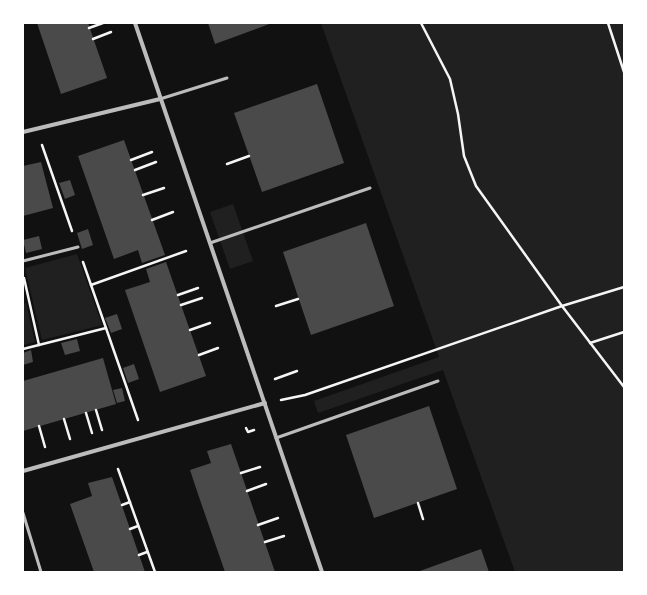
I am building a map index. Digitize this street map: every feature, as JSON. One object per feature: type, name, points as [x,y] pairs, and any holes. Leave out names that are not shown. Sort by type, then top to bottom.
[{"type":"street","points":[[135,23],[322,572]]},
{"type":"street","points":[[23,132],[160,99]]},
{"type":"street","points":[[23,471],[264,403]]},
{"type":"lane","points":[[160,99],[227,78]]},
{"type":"lane","points":[[210,243],[370,188]]},
{"type":"lane","points":[[23,261],[78,247]]},
{"type":"lane","points":[[276,438],[438,381]]},
{"type":"lane","points":[[23,513],[41,572]]},
{"type":"path","points":[[89,28],[103,23]]},
{"type":"path","points":[[421,23],[450,79],[458,114],[464,156],[476,186],[562,306],[624,388]]},
{"type":"path","points":[[608,23],[624,72]]},
{"type":"path","points":[[93,39],[111,32]]},
{"type":"path","points":[[37,129],[138,420]]},
{"type":"path","points":[[131,160],[152,152]]},
{"type":"path","points":[[227,164],[249,156]]},
{"type":"path","points":[[135,170],[156,162]]},
{"type":"path","points":[[143,195],[164,188]]},
{"type":"path","points":[[152,220],[173,212]]},
{"type":"path","points":[[91,284],[186,251]]},
{"type":"path","points":[[23,275],[39,345]]},
{"type":"path","points":[[264,403],[305,395],[562,306],[624,287]]},
{"type":"path","points":[[178,295],[198,288]]},
{"type":"path","points":[[181,305],[202,298]]},
{"type":"path","points":[[276,306],[298,298]]},
{"type":"path","points":[[190,330],[210,323]]},
{"type":"path","points":[[23,349],[106,328]]},
{"type":"path","points":[[590,343],[624,332]]},
{"type":"path","points":[[199,355],[218,348]]},
{"type":"path","points":[[272,380],[297,371]]},
{"type":"path","points":[[96,410],[102,430]]},
{"type":"path","points":[[86,413],[92,433]]},
{"type":"path","points":[[64,419],[70,439]]},
{"type":"path","points":[[39,426],[45,447]]},
{"type":"path","points":[[246,428],[248,432],[254,430]]},
{"type":"path","points":[[241,473],[260,467]]},
{"type":"path","points":[[118,469],[154,572]]},
{"type":"path","points":[[247,491],[266,484]]},
{"type":"path","points":[[122,505],[130,502]]},
{"type":"path","points":[[418,503],[423,519]]},
{"type":"path","points":[[258,525],[278,518]]},
{"type":"path","points":[[130,529],[138,526]]},
{"type":"path","points":[[265,542],[284,536]]},
{"type":"path","points":[[139,555],[148,552]]},
{"type":"shaded area","points":[[321,23],[624,23],[624,572],[515,572],[443,370],[318,413],[314,401],[439,357]]},
{"type":"shaded area","points":[[233,204],[253,261],[230,269],[210,212]]},
{"type":"shaded area","points":[[77,254],[102,325],[42,340],[25,268]]},
{"type":"shaded area","points":[[26,303],[35,342],[23,345],[23,304]]},
{"type":"building","points":[[37,23],[88,23],[107,78],[61,94]]},
{"type":"building","points":[[208,23],[272,23],[215,44]]},
{"type":"building","points":[[317,84],[344,163],[262,192],[234,113]]},
{"type":"building","points":[[124,140],[165,255],[142,263],[138,250],[114,259],[78,156]]},
{"type":"building","points":[[41,162],[53,208],[23,216],[23,166]]},
{"type":"building","points":[[70,180],[75,195],[65,199],[59,183]]},
{"type":"building","points":[[366,223],[394,306],[311,335],[283,252]]},
{"type":"building","points":[[88,229],[93,245],[82,249],[77,233]]},
{"type":"building","points":[[39,236],[42,249],[26,253],[23,240]]},
{"type":"building","points":[[166,262],[206,376],[160,392],[125,290],[150,282],[146,269]]},
{"type":"building","points":[[117,314],[122,329],[111,333],[105,318]]},
{"type":"building","points":[[77,339],[80,351],[65,355],[61,343]]},
{"type":"building","points":[[31,350],[33,362],[23,365],[23,353]]},
{"type":"building","points":[[103,358],[116,404],[23,431],[23,381]]},
{"type":"building","points":[[134,364],[139,379],[128,383],[123,368]]},
{"type":"building","points":[[122,388],[125,401],[117,403],[113,390]]},
{"type":"building","points":[[429,406],[457,489],[374,518],[346,435]]},
{"type":"building","points":[[231,444],[275,572],[225,572],[199,497],[190,470],[211,463],[207,451]]},
{"type":"building","points":[[112,477],[145,572],[94,572],[70,504],[92,496],[88,483]]},
{"type":"building","points":[[481,549],[489,572],[417,572]]}]
